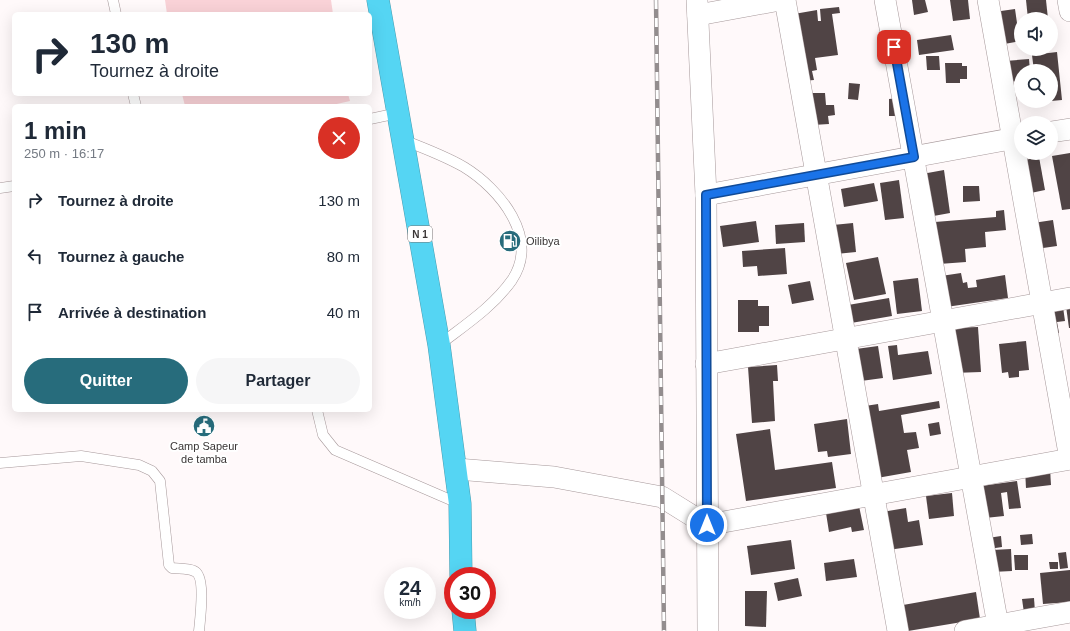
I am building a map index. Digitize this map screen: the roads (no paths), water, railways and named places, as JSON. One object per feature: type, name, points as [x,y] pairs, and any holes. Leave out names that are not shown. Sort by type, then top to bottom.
[{"type":"highway","name":"N 1","points":[[378,0],[439,345],[457,469],[460,504],[461,567]]},
{"type":"highway","points":[[464,619],[465,631]]},
{"type":"street","points":[[708,631],[706,195],[698,8],[780,0]]},
{"type":"street","points":[[785,0],[898,631]]},
{"type":"street","points":[[885,0],[998,628]]},
{"type":"street","points":[[988,0],[1014,124]]},
{"type":"street","points":[[1068,0],[1070,11]]},
{"type":"street","points":[[1058,131],[1070,129]]},
{"type":"street","points":[[706,195],[1014,139]]},
{"type":"street","points":[[457,469],[554,477],[662,497],[707,525],[1070,459],[1042,303],[1020,160]]},
{"type":"street","points":[[706,364],[1070,298]]},
{"type":"street","points":[[965,631],[998,628],[1070,612]]},
{"type":"lane","points":[[113,0],[116,12]]},
{"type":"lane","points":[[372,119],[398,113]]},
{"type":"lane","points":[[403,140],[440,154],[466,168],[494,191],[510,210],[522,241],[521,261],[512,279],[496,299],[439,345]]},
{"type":"lane","points":[[0,188],[12,186]]},
{"type":"lane","points":[[318,412],[323,434],[335,450],[460,504]]},
{"type":"lane","points":[[0,463],[81,456],[139,465],[152,471],[160,481],[169,565],[172,568],[194,571],[198,574],[201,588],[199,631]]},
{"type":"railway","points":[[656,0],[664,631]]},
{"type":"place","name":"Oilibya","points":[[510,241]]},
{"type":"place","name":"Camp Sapeur de tamba","points":[[204,426]]}]
